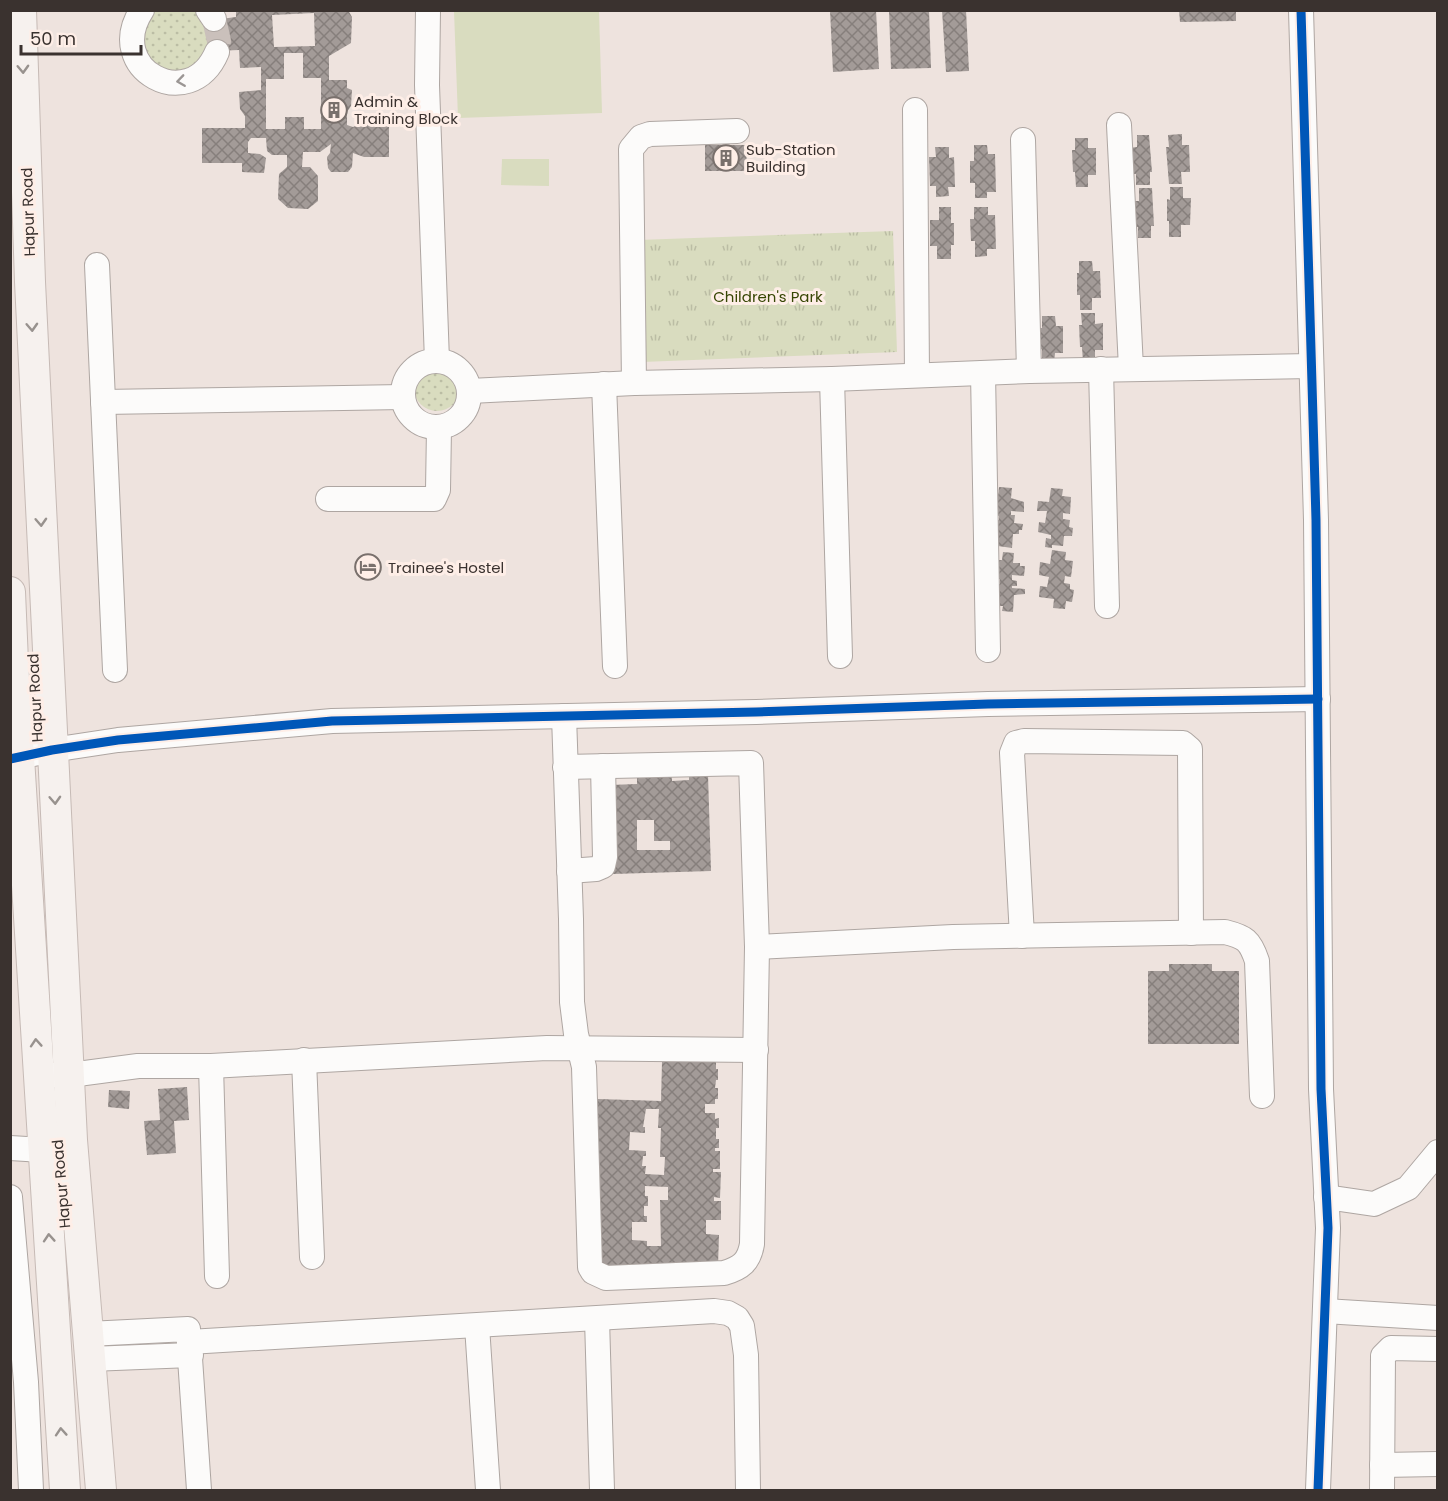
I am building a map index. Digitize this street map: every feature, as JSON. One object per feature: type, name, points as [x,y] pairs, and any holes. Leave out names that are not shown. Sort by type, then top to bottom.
[{"type":"main road","name":"Hapur Road","points":[[21,10],[20,284],[52,750],[72,1140],[101,1491]]},
{"type":"main road","name":"Hapur Road","points":[[10,592],[15,759],[65,1491]]},
{"type":"street","points":[[142,10],[132,30],[132,42],[138,63],[154,78],[176,83],[197,77],[213,62],[217,52]]},
{"type":"street","points":[[428,10],[428,97],[437,361]]},
{"type":"street","points":[[1301,10],[1316,520],[1321,1078],[1328,1228],[1318,1491]]},
{"type":"street","points":[[915,110],[917,375]]},
{"type":"street","points":[[1119,124],[1131,368]]},
{"type":"street","points":[[634,382],[631,150],[641,137],[650,134],[737,131]]},
{"type":"street","points":[[1023,140],[1029,371]]},
{"type":"street","points":[[97,265],[115,670]]},
{"type":"street","points":[[437,361],[454,365],[462,372],[470,391],[465,411],[449,425],[439,428],[419,423],[411,416],[405,407],[403,396],[408,376],[424,363],[437,361]]},
{"type":"street","points":[[470,391],[634,382],[832,379],[1131,368],[1311,366]]},
{"type":"street","points":[[1101,369],[1107,606]]},
{"type":"street","points":[[983,373],[988,650]]},
{"type":"street","points":[[832,379],[840,656]]},
{"type":"street","points":[[604,384],[615,666]]},
{"type":"street","points":[[103,402],[403,396]]},
{"type":"street","points":[[328,499],[434,499],[438,490],[439,428]]},
{"type":"street","points":[[15,759],[52,750],[118,740],[332,721],[756,712],[988,704],[1318,699]]},
{"type":"street","points":[[564,716],[564,767],[572,1002],[585,1087],[590,1267],[593,1272],[606,1278],[724,1272],[738,1269],[747,1261],[752,1244],[757,947],[751,763],[564,767]]},
{"type":"street","points":[[1022,936],[1012,753],[1016,743],[1024,741],[1183,743],[1190,749],[1191,933]]},
{"type":"street","points":[[569,871],[596,869],[603,866],[605,857],[603,766]]},
{"type":"street","points":[[757,947],[953,937],[1225,932],[1241,936],[1252,946],[1257,961],[1262,1096]]},
{"type":"street","points":[[38,1074],[70,1075],[138,1066],[211,1066],[547,1048],[756,1050]]},
{"type":"street","points":[[304,1060],[312,1257]]},
{"type":"street","points":[[211,1066],[217,1276]]},
{"type":"street","points":[[10,1148],[43,1150]]},
{"type":"street","points":[[1326,1197],[1374,1204],[1408,1188],[1437,1152]]},
{"type":"street","points":[[10,1197],[18,1383],[31,1491]]},
{"type":"street","points":[[190,1349],[477,1326],[714,1311],[728,1313],[737,1318],[742,1326],[747,1355],[748,1491]]},
{"type":"street","points":[[1325,1311],[1437,1318]]},
{"type":"street","points":[[597,1319],[602,1491]]},
{"type":"street","points":[[477,1326],[488,1491]]},
{"type":"street","points":[[89,1346],[188,1329],[199,1491]]},
{"type":"street","points":[[1382,1491],[1383,1356],[1391,1348],[1437,1349]]},
{"type":"street","points":[[1382,1465],[1437,1464]]},
{"type":"green space","points":[[154,11],[196,11],[203,20],[212,39],[208,52],[198,69],[155,72],[139,31]]},
{"type":"green space","points":[[454,11],[599,11],[602,113],[458,118]]},
{"type":"green space","points":[[502,159],[549,159],[549,186],[501,185]]},
{"type":"green space","name":"Children's Park","points":[[893,231],[897,352],[642,362],[638,240]]},
{"type":"green space","points":[[437,365],[453,372],[460,388],[453,404],[437,411],[421,404],[414,388],[421,372]]},
{"type":"building","name":"Admin & Training Block","points":[[236,10],[348,10],[352,17],[351,43],[329,56],[329,80],[347,80],[347,88],[352,90],[351,106],[347,112],[347,125],[353,127],[363,123],[389,123],[389,157],[364,157],[353,153],[352,167],[348,172],[331,172],[328,168],[327,157],[331,144],[320,152],[303,152],[302,167],[310,167],[318,176],[318,201],[308,209],[288,208],[278,199],[279,174],[287,167],[287,155],[272,155],[267,151],[266,138],[251,138],[248,142],[248,153],[260,154],[266,158],[264,173],[242,172],[242,163],[202,163],[202,128],[245,128],[245,116],[240,109],[239,92],[261,90],[261,67],[240,68],[239,50],[213,51],[213,20],[236,17]],"holes":[[[314,13],[315,46],[274,47],[272,15]],[[284,53],[303,53],[303,78],[321,78],[321,129],[304,129],[304,117],[285,117],[285,129],[266,129],[266,79],[284,79]]]},
{"type":"building","points":[[830,10],[876,10],[879,69],[833,72]]},
{"type":"building","points":[[889,10],[929,10],[931,68],[891,69]]},
{"type":"building","points":[[942,10],[966,10],[969,71],[946,72]]},
{"type":"building","points":[[1179,10],[1236,10],[1236,21],[1180,22]]},
{"type":"building","points":[[1182,134],[1182,145],[1189,145],[1190,172],[1181,172],[1182,184],[1169,184],[1166,147],[1169,147],[1168,135]]},
{"type":"building","points":[[1137,135],[1149,135],[1152,172],[1150,172],[1150,185],[1136,185],[1136,174],[1129,174],[1128,148],[1137,147]]},
{"type":"building","points":[[1075,138],[1088,138],[1088,148],[1096,148],[1096,175],[1088,175],[1088,187],[1076,187],[1072,150],[1075,150]]},
{"type":"building","name":"Sub-Station Building","points":[[705,145],[747,145],[746,171],[705,171]]},
{"type":"building","points":[[974,145],[987,145],[988,154],[995,154],[996,192],[987,192],[987,198],[975,198],[975,183],[970,183],[970,161],[974,161]]},
{"type":"building","points":[[935,147],[949,147],[949,158],[954,157],[955,187],[948,187],[949,196],[936,197],[936,186],[930,186],[929,157],[936,157]]},
{"type":"building","points":[[1170,187],[1183,187],[1183,198],[1191,198],[1190,225],[1181,225],[1181,237],[1169,237],[1167,199],[1170,200]]},
{"type":"building","points":[[1139,188],[1152,188],[1154,226],[1151,226],[1151,238],[1138,238],[1138,227],[1130,227],[1131,201],[1139,201]]},
{"type":"building","points":[[939,207],[951,207],[954,245],[951,245],[951,259],[937,259],[937,246],[930,246],[930,220],[939,220]]},
{"type":"building","points":[[974,207],[988,207],[988,215],[995,215],[996,249],[987,249],[987,256],[975,257],[975,241],[971,241],[970,219],[974,219]]},
{"type":"building","points":[[1079,261],[1092,261],[1093,271],[1100,271],[1101,298],[1092,298],[1092,310],[1080,310],[1080,295],[1077,295]]},
{"type":"building","points":[[1081,313],[1095,313],[1095,324],[1103,323],[1103,350],[1095,350],[1095,362],[1083,363],[1079,325],[1082,325]]},
{"type":"building","points":[[1042,316],[1055,316],[1056,326],[1063,326],[1063,353],[1055,353],[1054,365],[1042,365],[1039,328],[1042,328]]},
{"type":"building","points":[[999,487],[1012,488],[1011,498],[1024,502],[1024,512],[1011,511],[1011,515],[1015,515],[1014,523],[1023,524],[1019,534],[1013,534],[1012,548],[998,546],[998,538],[987,537],[992,520],[999,520],[999,516],[992,515],[990,495],[998,496]]},
{"type":"building","points":[[1051,488],[1063,489],[1062,496],[1071,497],[1070,514],[1063,513],[1063,519],[1070,520],[1069,527],[1073,528],[1072,536],[1064,536],[1063,546],[1052,545],[1052,548],[1045,547],[1046,538],[1051,539],[1051,535],[1038,532],[1039,522],[1045,523],[1047,511],[1037,511],[1038,501],[1049,502]]},
{"type":"building","points":[[1052,550],[1066,552],[1065,560],[1073,561],[1071,577],[1065,576],[1064,583],[1070,584],[1070,589],[1074,590],[1072,602],[1066,601],[1065,609],[1053,608],[1054,599],[1039,597],[1040,586],[1047,587],[1049,577],[1039,575],[1040,562],[1050,564]]},
{"type":"building","points":[[1003,552],[1014,553],[1013,563],[1025,566],[1024,576],[1012,575],[1012,580],[1017,581],[1017,586],[1012,586],[1012,588],[1025,589],[1025,594],[1014,595],[1013,612],[1002,611],[1003,606],[998,606],[996,584],[1000,584],[1000,579],[994,579],[991,560],[1002,560]]},
{"type":"building","points":[[671,766],[672,781],[689,780],[689,775],[708,775],[711,871],[613,874],[610,785],[637,784],[637,767]],"holes":[[[637,820],[654,820],[654,841],[670,841],[670,850],[637,850]]]},
{"type":"building","points":[[1169,964],[1212,964],[1212,971],[1239,971],[1239,1044],[1148,1044],[1148,971],[1169,971]]},
{"type":"building","points":[[662,1062],[716,1062],[718,1080],[716,1080],[715,1088],[718,1088],[718,1099],[715,1099],[715,1104],[705,1104],[705,1113],[715,1113],[715,1119],[719,1118],[716,1139],[719,1139],[719,1148],[715,1148],[715,1151],[720,1151],[720,1169],[713,1169],[713,1172],[721,1172],[720,1198],[714,1197],[714,1201],[721,1201],[721,1220],[706,1220],[706,1234],[719,1235],[718,1266],[595,1271],[598,1099],[661,1101]],"holes":[[[646,1109],[659,1109],[660,1157],[665,1157],[664,1175],[645,1174],[646,1166],[642,1166],[646,1151],[629,1150],[630,1132],[645,1133],[645,1127],[643,1127]],[[645,1186],[668,1187],[668,1200],[660,1200],[661,1246],[647,1246],[647,1241],[632,1240],[632,1222],[647,1222],[647,1216],[644,1216],[644,1206],[648,1206]]]},
{"type":"building","points":[[187,1087],[189,1120],[174,1121],[176,1153],[147,1155],[144,1121],[160,1120],[158,1089]]},
{"type":"building","points":[[109,1090],[130,1091],[129,1109],[108,1107]]},
{"type":"tunnel","points":[[214,19],[219,41],[217,52]]},
{"type":"cycle path","points":[[1301,10],[1316,520],[1321,1089],[1328,1228],[1318,1490]]},
{"type":"cycle path","points":[[10,759],[118,740],[332,721],[756,712],[988,704],[1318,699]]},
{"type":"place","name":"Admin & Training Block","points":[[334,110]]},
{"type":"place","name":"Sub-Station Building","points":[[726,158]]},
{"type":"place","name":"Trainee's Hostel","points":[[368,567]]}]
